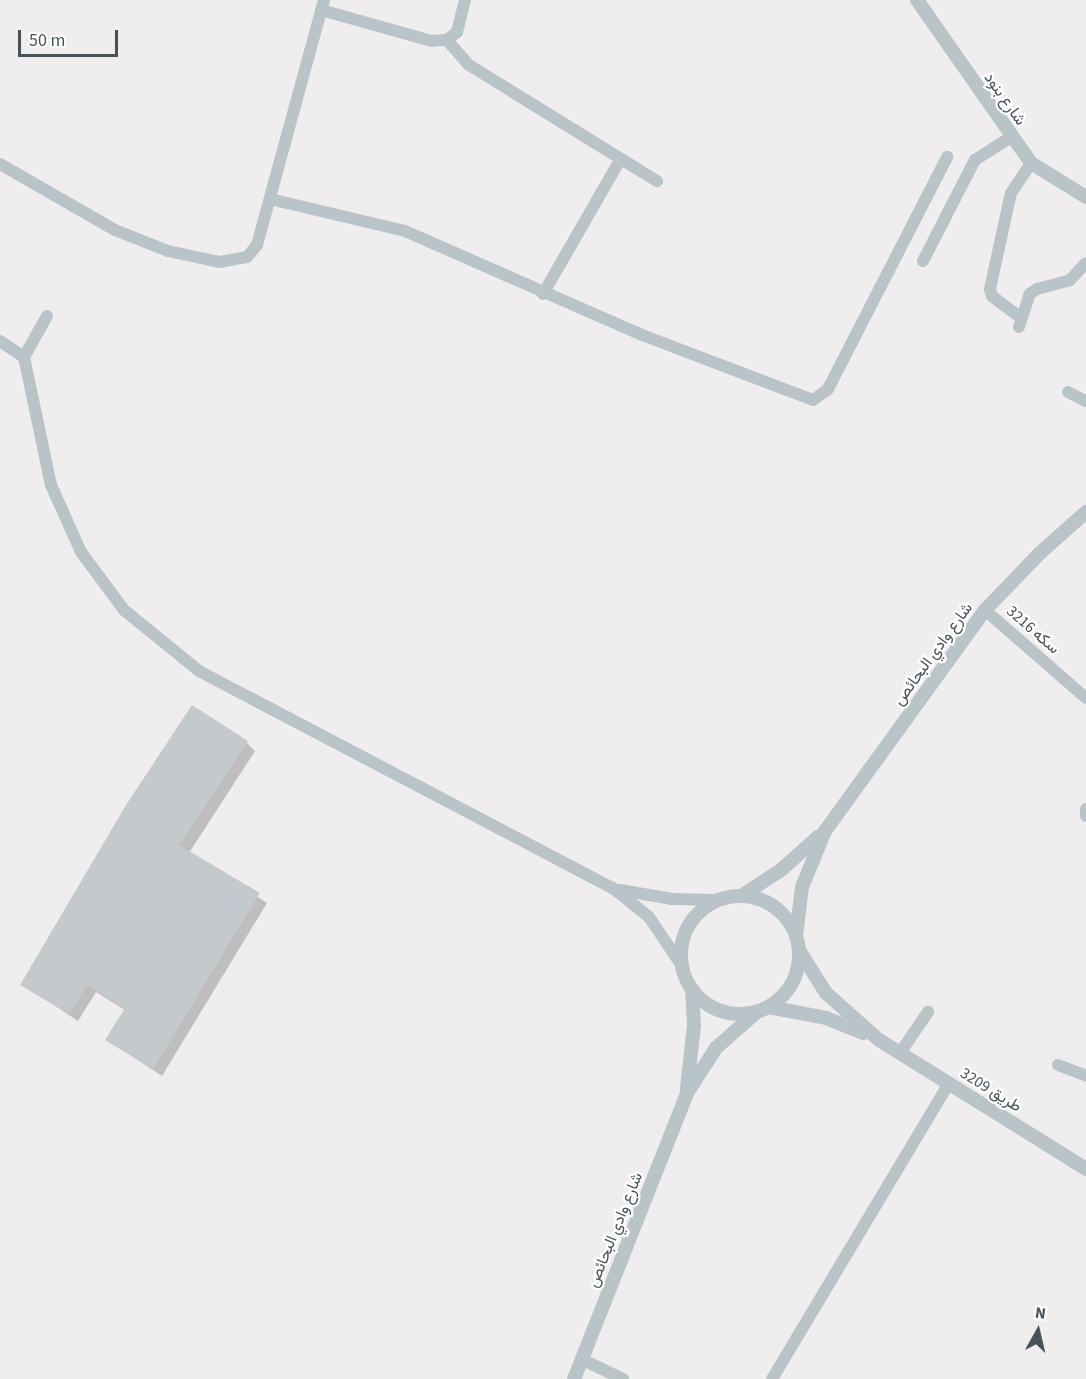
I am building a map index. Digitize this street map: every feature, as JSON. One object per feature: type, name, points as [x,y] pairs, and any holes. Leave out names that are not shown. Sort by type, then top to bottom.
[{"type":"street","points":[[0,164],[115,230],[168,251],[219,262],[246,257],[257,245],[322,5],[431,41],[447,40],[457,32],[465,0]]},
{"type":"street","name":"شارع بنود","points":[[917,0],[1030,163],[1086,197]]},
{"type":"street","points":[[447,40],[469,65],[503,82],[620,160],[657,181]]},
{"type":"street","points":[[923,261],[975,160],[1011,137]]},
{"type":"street","points":[[270,199],[405,231],[543,294],[813,400],[828,389],[947,158]]},
{"type":"street","points":[[543,294],[620,160]]},
{"type":"street","points":[[1030,163],[1011,194],[990,289],[992,296],[1020,323],[1030,294],[1037,289],[1070,280],[1086,262]]},
{"type":"street","points":[[47,316],[24,357],[51,485],[81,552],[124,610],[199,671],[614,888],[649,917],[682,966],[692,989],[694,1026],[687,1093]]},
{"type":"street","points":[[0,341],[24,357]]},
{"type":"street","points":[[1068,392],[1086,401]]},
{"type":"street","name":"شارع وادي البحائص","points":[[825,831],[985,610],[1040,553],[1086,512]]},
{"type":"street","name":"سكه 3216","points":[[985,610],[1086,698]]},
{"type":"street","points":[[1086,809],[1086,816]]},
{"type":"street","points":[[614,888],[672,899],[719,900],[741,896],[781,870],[825,831]]},
{"type":"street","points":[[796,936],[802,887],[825,831]]},
{"type":"street","points":[[741,896],[769,903],[786,917],[796,936],[799,950],[826,993],[879,1040]]},
{"type":"street","points":[[682,966],[681,953],[688,926],[701,911],[719,900]]},
{"type":"street","points":[[687,1093],[716,1048],[792,983],[799,950]]},
{"type":"street","points":[[692,989],[722,1011],[763,1009],[839,1022],[879,1040]]},
{"type":"street","points":[[900,1053],[928,1012]]},
{"type":"street","name":"طريق 3209","points":[[879,1040],[1086,1169]]},
{"type":"street","points":[[1058,1065],[1086,1076]]},
{"type":"street","points":[[772,1379],[949,1083]]},
{"type":"street","name":"شارع وادي البحائص","points":[[574,1379],[687,1093]]},
{"type":"street","points":[[581,1359],[623,1379]]},
{"type":"building","points":[[192,705],[248,741],[179,845],[260,893],[153,1069],[105,1040],[125,1008],[87,985],[69,1014],[20,985],[126,805]]}]
